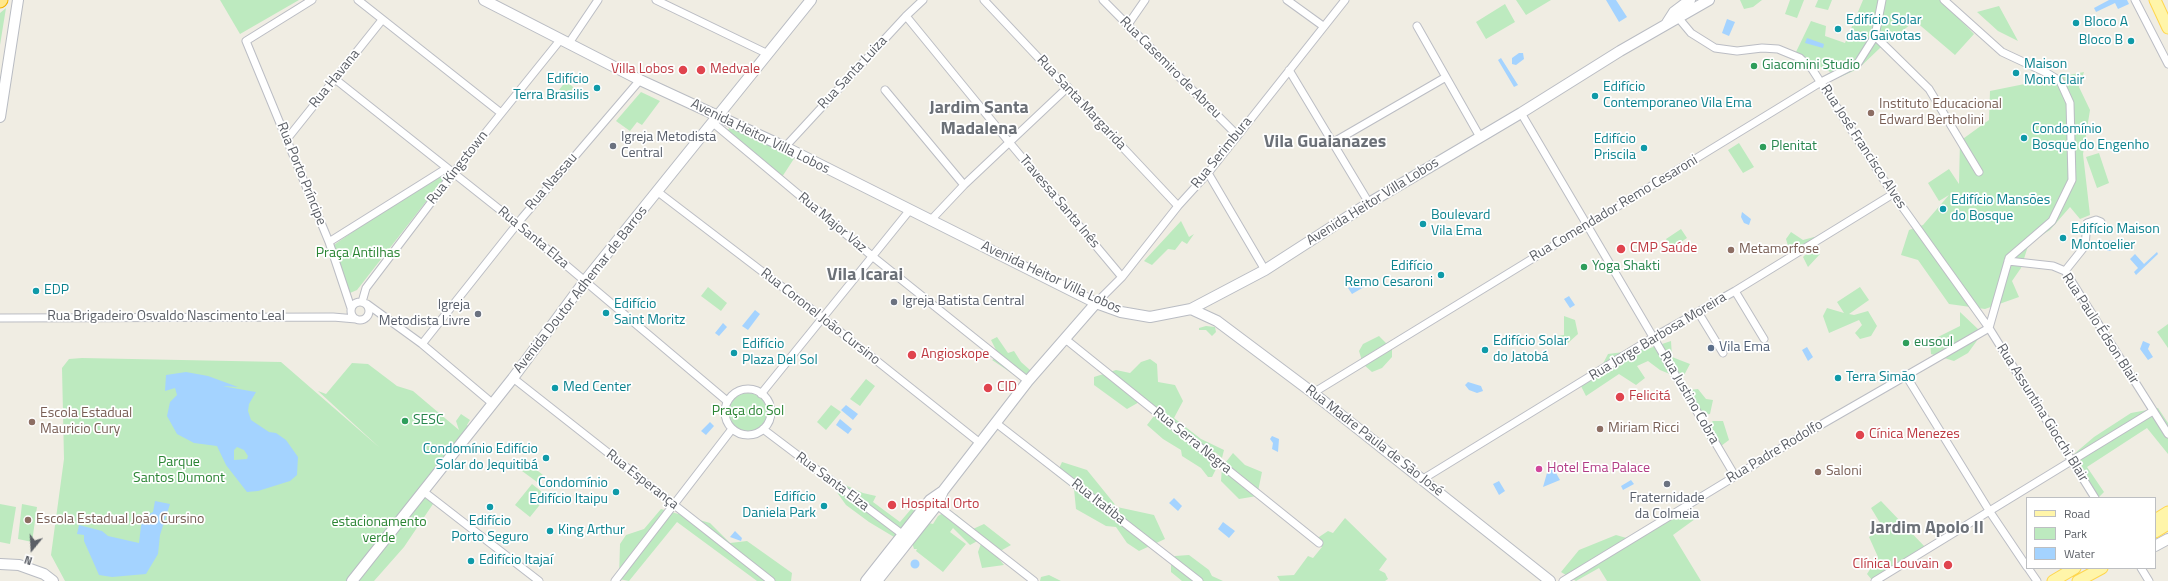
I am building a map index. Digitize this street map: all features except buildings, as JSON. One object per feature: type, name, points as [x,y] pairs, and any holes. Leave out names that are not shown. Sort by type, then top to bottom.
[{"type":"main road","points":[[2154,0],[2168,28]]},
{"type":"main road","points":[[2159,526],[2168,512]]},
{"type":"main road","points":[[2053,581],[2073,569]]},
{"type":"main road","points":[[2078,581],[2100,569]]},
{"type":"street","points":[[0,118],[18,0]]},
{"type":"street","name":"Rua Porto Príncipe","points":[[312,0],[246,41],[329,242],[351,310]]},
{"type":"street","points":[[358,0],[501,113]]},
{"type":"street","name":"Avenida Heitor Villa Lobos","points":[[484,0],[715,119],[785,147],[909,211],[1096,303],[1121,312],[1150,317],[1191,309],[1265,270],[1369,203],[1521,113],[1667,23],[1676,16],[1690,0]]},
{"type":"street","name":"Rua Kingstown","points":[[364,303],[366,288],[454,173],[501,113],[565,41],[598,0]]},
{"type":"street","points":[[656,0],[768,54]]},
{"type":"street","name":"Avenida Doutor Adhemar de Barros","points":[[352,581],[513,378],[584,282],[658,192],[811,0]]},
{"type":"street","name":"Rua Santa Luiza","points":[[785,147],[906,16],[924,0]]},
{"type":"street","name":"Rua Santa Margarida","points":[[984,0],[1068,87],[1178,206]]},
{"type":"street","name":"Rua Casemiro de Abreu","points":[[1103,0],[1237,136]]},
{"type":"street","points":[[1127,26],[1145,0]]},
{"type":"street","points":[[1287,0],[1324,26]]},
{"type":"street","name":"Rua Serimbura","points":[[1096,303],[1122,276],[1178,206],[1208,173],[1345,0]]},
{"type":"street","name":"Avenida Heitor Villa Lobos","points":[[1676,16],[1709,0]]},
{"type":"street","name":"Rua Comendador Remo Cesaroni","points":[[1313,393],[1587,224],[1822,82],[1858,63],[1875,36],[1882,0]]},
{"type":"street","points":[[1944,0],[2002,52],[2047,73],[2060,81],[2070,103],[2072,180],[2052,221],[2029,240],[2008,261],[1989,328]]},
{"type":"street","points":[[2135,0],[2168,64]]},
{"type":"street","name":"Travessa Santa Inês","points":[[906,16],[1009,142],[1122,276]]},
{"type":"street","name":"Rua José Francisco Alves","points":[[1676,16],[1691,33],[1715,48],[1737,51],[1770,48],[1793,54],[1812,69],[1822,82],[1893,194],[1989,328]]},
{"type":"street","name":"Rua Havana","points":[[287,139],[382,20]]},
{"type":"street","points":[[1417,26],[1480,137]]},
{"type":"street","points":[[1875,36],[1929,89],[1979,172]]},
{"type":"street","points":[[1289,70],[1369,203]]},
{"type":"street","points":[[1332,143],[1446,77]]},
{"type":"street","name":"Rua Santa Elza","points":[[335,79],[454,173],[727,401]]},
{"type":"street","name":"Rua Nassau","points":[[422,344],[517,225],[640,80]]},
{"type":"street","points":[[930,221],[964,184],[1068,87]]},
{"type":"street","points":[[885,90],[964,184]]},
{"type":"street","name":"Rua Justino Cobra","points":[[1521,113],[1735,476]]},
{"type":"street","name":"Rua Major Vaz","points":[[715,119],[872,256],[1028,381]]},
{"type":"street","points":[[329,242],[447,168]]},
{"type":"street","points":[[1208,173],[1265,270]]},
{"type":"street","name":"Rua Coronel João Cursino","points":[[658,192],[823,318],[980,443]]},
{"type":"street","name":"Rua Jorge Barbosa Moreira","points":[[1423,479],[1654,337],[1735,291],[1893,194]]},
{"type":"street","points":[[761,394],[909,211]]},
{"type":"street","points":[[2066,271],[2084,246],[2087,223],[2092,220],[2101,222]]},
{"type":"street","name":"Rua Paulo Édson Blair","points":[[2008,261],[2053,266],[2066,271],[2168,434]]},
{"type":"street","points":[[1735,291],[1764,339]]},
{"type":"street","points":[[364,303],[369,312],[364,319]]},
{"type":"street","points":[[382,314],[364,319],[356,319],[351,310],[354,304],[364,303],[382,314],[422,344],[492,403]]},
{"type":"street","points":[[866,581],[902,534],[943,490],[1028,381],[1096,303]]},
{"type":"street","name":"Rua Madre Paula de São José","points":[[1191,309],[1217,321],[1313,393],[1550,581]]},
{"type":"street","name":"Rua Brigadeiro Osvaldo Nascimento Leal","points":[[333,317],[351,310]]},
{"type":"street","points":[[1698,312],[1723,353]]},
{"type":"street","name":"Rua Brigadeiro Osvaldo Nascimento Leal","points":[[0,318],[333,317],[356,319]]},
{"type":"street","name":"Rua Padre Rodolfo","points":[[1563,581],[1905,374],[1989,328]]},
{"type":"street","name":"Rua Assuntina Giocchi Blair","points":[[1989,328],[2094,497]]},
{"type":"street","name":"Rua Serra Negra","points":[[1064,340],[1069,342],[1319,543]]},
{"type":"street","points":[[1905,374],[1990,512],[2026,566]]},
{"type":"street","name":"Rua Esperança","points":[[513,378],[768,580]]},
{"type":"street","points":[[746,389],[761,394],[766,398],[770,411],[770,418],[763,429],[750,435],[737,432],[732,429],[727,422],[725,415],[727,401],[739,391],[746,389]]},
{"type":"street","points":[[1875,581],[2153,411]]},
{"type":"street","name":"Rua Itatiba","points":[[996,423],[1199,581]]},
{"type":"street","points":[[615,581],[732,429]]},
{"type":"street","name":"Rua Santa Elza","points":[[763,429],[902,534]]},
{"type":"street","points":[[423,491],[539,581]]},
{"type":"street","points":[[877,581],[933,502]]},
{"type":"street","points":[[933,502],[1034,581]]},
{"type":"street","points":[[2156,545],[2168,539]]},
{"type":"street","points":[[0,564],[19,565],[43,578],[53,581]]},
{"type":"street","points":[[2028,569],[2037,581]]},
{"type":"street","points":[[2142,569],[2149,581]]},
{"type":"green space","points":[[220,0],[299,0],[240,34]]},
{"type":"green space","points":[[1516,0],[1551,0],[1526,15]]},
{"type":"green space","points":[[1740,0],[1762,0],[1753,7],[1744,9]]},
{"type":"green space","points":[[1790,0],[1804,0],[1797,18],[1785,14]]},
{"type":"green space","points":[[1818,0],[1832,0],[1828,10],[1815,7]]},
{"type":"green space","points":[[1863,0],[1941,0],[1974,34],[1955,55],[1915,21],[1880,48],[1858,69],[1840,77],[1795,54],[1811,21],[1826,26],[1825,36],[1845,43]]},
{"type":"green space","points":[[1505,4],[1515,22],[1486,39],[1476,22]]},
{"type":"green space","points":[[1999,6],[2018,41],[1998,31],[1977,12]]},
{"type":"green space","points":[[6,8],[0,45],[0,13]]},
{"type":"green space","points":[[2084,72],[2079,87],[2090,110],[2083,154],[2090,215],[2080,219],[2070,207],[2050,230],[2029,243],[2021,268],[2012,281],[2019,297],[1985,309],[1949,304],[1918,260],[1901,255],[1909,230],[1923,225],[1949,195],[1939,201],[1928,183],[1949,169],[1959,184],[1960,141],[1989,120],[1990,91]]},
{"type":"green space","points":[[566,81],[579,92],[572,100],[559,90]]},
{"type":"green space","points":[[641,92],[660,101],[642,125],[637,122],[630,131],[616,121]]},
{"type":"green space","points":[[733,124],[797,154],[782,177],[727,131]]},
{"type":"green space","points":[[1739,143],[1754,167],[1743,173],[1728,150]]},
{"type":"green space","points":[[2099,153],[2109,183],[2097,188],[2086,157]]},
{"type":"green space","name":"Praça Antilhas","points":[[439,171],[446,176],[357,290],[350,293],[331,247]]},
{"type":"green space","points":[[1181,221],[1189,237],[1194,234],[1187,244],[1182,241],[1175,250],[1168,249],[1152,265],[1144,261]]},
{"type":"green space","points":[[1681,229],[1687,238],[1672,248],[1666,239]]},
{"type":"green space","points":[[1791,232],[1803,240],[1814,237],[1820,254],[1808,267],[1803,257],[1808,252],[1803,248],[1790,253],[1786,239]]},
{"type":"green space","points":[[708,287],[727,303],[721,311],[701,296]]},
{"type":"green space","points":[[1860,287],[1869,300],[1849,314],[1854,315],[1868,311],[1877,326],[1871,336],[1860,339],[1855,333],[1862,325],[1859,320],[1829,333],[1823,316],[1827,308],[1844,313],[1837,302]]},
{"type":"green space","points":[[1960,312],[1979,330],[1981,335],[1968,353],[1954,361],[1931,354],[1930,341],[1960,326]]},
{"type":"green space","points":[[1564,316],[1575,320],[1578,334],[1568,343],[1559,344],[1556,336],[1564,335]]},
{"type":"green space","points":[[2168,324],[2168,348],[2157,332]]},
{"type":"green space","points":[[1206,326],[1215,327],[1216,332],[1212,336],[1206,330],[1199,330],[1199,328]]},
{"type":"green space","points":[[1379,336],[1392,349],[1392,357],[1382,368],[1372,372],[1363,364],[1359,351],[1363,344]]},
{"type":"green space","points":[[997,337],[1008,353],[1014,351],[1021,362],[1030,370],[1030,375],[1016,376],[992,360],[999,356],[991,340]]},
{"type":"green space","points":[[1671,341],[1672,357],[1690,364],[1682,379],[1660,370],[1648,361],[1637,366],[1645,378],[1636,385],[1619,374],[1586,396],[1580,384],[1598,373],[1608,354],[1647,349]]},
{"type":"green space","name":"Parque Santos Dumont","points":[[69,359],[281,362],[380,448],[318,391],[326,394],[352,363],[368,364],[397,386],[413,391],[459,430],[456,421],[461,414],[470,420],[467,425],[472,428],[425,489],[421,486],[435,501],[404,547],[374,581],[65,581],[51,555],[64,459],[62,368]]},
{"type":"green space","points":[[1150,359],[1157,364],[1158,382],[1175,385],[1183,401],[1174,418],[1201,439],[1224,450],[1222,458],[1215,452],[1212,456],[1217,467],[1212,477],[1208,477],[1201,468],[1182,456],[1181,450],[1163,439],[1147,425],[1157,412],[1141,401],[1127,409],[1094,385],[1094,377],[1116,370],[1130,373],[1141,362]]},
{"type":"green space","points":[[866,379],[875,386],[860,406],[850,399]]},
{"type":"green space","points":[[1698,389],[1706,399],[1713,400],[1710,414],[1701,415],[1686,398],[1690,390]]},
{"type":"green space","name":"Praça do Sol","points":[[744,393],[752,393],[759,396],[764,401],[767,412],[764,423],[759,428],[752,431],[744,431],[737,428],[732,423],[729,416],[729,408],[732,401],[737,396]]},
{"type":"green space","points":[[831,405],[841,412],[826,430],[817,422]]},
{"type":"green space","points":[[2158,408],[2168,423],[2168,454],[2147,428],[2087,467],[2104,492],[2097,497],[2084,477],[2074,454],[2094,437],[2131,413]]},
{"type":"green space","points":[[1713,421],[1723,421],[1729,440],[1721,446],[1708,440],[1704,428]]},
{"type":"green space","points":[[1233,453],[1245,465],[1262,472],[1257,496],[1239,499],[1221,481],[1222,467]]},
{"type":"green space","points":[[1062,462],[1087,470],[1117,507],[1154,515],[1165,539],[1139,551],[1127,543],[1116,527],[1106,526],[1076,509],[1074,489],[1056,475]]},
{"type":"green space","points":[[528,463],[543,475],[537,482],[522,471]]},
{"type":"green space","points":[[532,484],[547,496],[530,517],[515,505]]},
{"type":"green space","points":[[845,485],[863,493],[876,496],[873,502],[900,522],[912,508],[921,521],[933,524],[938,516],[948,510],[957,515],[973,529],[984,524],[1011,545],[995,554],[1004,565],[982,568],[978,552],[983,538],[970,545],[953,528],[950,532],[966,544],[943,572],[916,551],[917,549],[914,549],[909,533],[894,537],[869,522],[846,505],[836,491]]},
{"type":"green space","points":[[1881,501],[1926,548],[1872,580],[1867,574],[1878,557],[1869,537],[1882,526],[1871,508]]},
{"type":"green space","points":[[0,504],[16,507],[10,544],[0,542]]},
{"type":"green space","points":[[22,504],[37,507],[32,542],[18,539]]},
{"type":"green space","points":[[661,509],[710,523],[730,543],[747,541],[792,573],[791,581],[757,581],[677,522],[629,581],[619,579],[620,544],[626,535],[644,529]]},
{"type":"green space","points":[[1690,510],[1695,519],[1673,535],[1701,581],[1607,581],[1599,568],[1576,581],[1561,572],[1579,550],[1616,535],[1630,539]]},
{"type":"green space","points":[[1345,518],[1387,559],[1379,570],[1385,573],[1388,579],[1385,581],[1280,581],[1277,576],[1294,575],[1308,556],[1313,558],[1322,547],[1316,539],[1328,531],[1333,533]]},
{"type":"green space","points":[[1189,555],[1209,570],[1212,576],[1223,581],[1182,581],[1171,572],[1171,563],[1175,556]]},
{"type":"green space","points":[[1049,575],[1061,581],[1040,581],[1041,577]]},
{"type":"water","points":[[1606,0],[1616,0],[1627,17],[1619,22]]},
{"type":"water","points":[[2109,0],[2127,0],[2129,4],[2118,9],[2115,3],[2096,12],[2094,8]]},
{"type":"water","points":[[1727,19],[1735,22],[1729,36],[1722,33]]},
{"type":"water","points":[[1807,38],[1824,44],[1823,48],[1805,43]]},
{"type":"water","points":[[1519,53],[1523,53],[1524,59],[1516,65],[1512,64],[1512,58]]},
{"type":"water","points":[[1501,58],[1518,85],[1514,87],[1498,60]]},
{"type":"water","points":[[1742,212],[1751,219],[1749,225],[1744,223],[1741,217]]},
{"type":"water","points":[[2120,240],[2121,249],[2107,251],[2106,241]]},
{"type":"water","points":[[2157,252],[2158,254],[2136,275],[2134,272],[2138,268],[2130,259],[2135,254],[2144,264]]},
{"type":"water","points":[[1361,281],[1364,287],[1352,294],[1348,288]]},
{"type":"water","points":[[1569,296],[1575,305],[1570,308],[1564,299]]},
{"type":"water","points":[[755,310],[760,314],[748,330],[742,326]]},
{"type":"water","points":[[723,323],[727,327],[719,336],[715,333]]},
{"type":"water","points":[[2143,341],[2150,344],[2148,349],[2153,357],[2148,360],[2140,349]]},
{"type":"water","points":[[1807,347],[1813,357],[1808,361],[1802,350]]},
{"type":"water","points":[[186,372],[208,376],[238,387],[223,386],[256,392],[249,404],[248,411],[251,420],[269,432],[276,433],[286,440],[298,457],[297,475],[290,481],[258,491],[247,492],[226,465],[217,446],[194,443],[177,434],[167,416],[170,402],[177,395],[175,388],[165,391],[166,375]],"holes":[[[237,447],[244,450],[248,456],[247,459],[234,460],[234,450]]]},
{"type":"water","points":[[1468,382],[1481,386],[1483,391],[1477,393],[1469,390],[1465,385]]},
{"type":"water","points":[[846,405],[858,414],[853,420],[841,410]]},
{"type":"water","points":[[840,419],[852,429],[848,434],[836,425]]},
{"type":"water","points":[[710,422],[714,426],[706,435],[701,431]]},
{"type":"water","points":[[1272,436],[1279,439],[1278,452],[1272,449],[1273,443],[1270,439]]},
{"type":"water","points":[[1549,466],[1552,466],[1560,480],[1543,487]]},
{"type":"water","points":[[1631,480],[1634,484],[1623,490],[1621,486]]},
{"type":"water","points":[[1499,481],[1505,491],[1499,495],[1493,484]]},
{"type":"water","points":[[1174,498],[1182,506],[1178,511],[1169,503]]},
{"type":"water","points":[[155,501],[170,504],[160,535],[158,554],[146,574],[112,577],[99,575],[84,541],[84,535],[77,534],[79,525],[102,531],[108,536],[139,543],[141,526],[144,517],[153,512]]},
{"type":"water","points":[[1223,522],[1235,531],[1229,538],[1218,529]]},
{"type":"water","points":[[735,531],[742,538],[741,541],[730,537]]},
{"type":"water","points":[[915,559],[920,564],[915,569],[910,564]]},
{"type":"place","name":"Bloco A","points":[[2076,23]]},
{"type":"place","name":"Edifício Solar das Gaivotas","points":[[1838,29]]},
{"type":"place","name":"Bloco B","points":[[2131,41]]},
{"type":"place","name":"Giacomini Studio","points":[[1754,66]]},
{"type":"place","name":"Villa Lobos","points":[[683,70]]},
{"type":"place","name":"Medvale","points":[[701,70]]},
{"type":"place","name":"Maison Mont Clair","points":[[2016,73]]},
{"type":"place","name":"Edifício Terra Brasilis","points":[[597,88]]},
{"type":"place","name":"Edifício Contemporaneo Vila Ema","points":[[1595,96]]},
{"type":"place","name":"Instituto Educacional Edward Bertholini","points":[[1871,113]]},
{"type":"place","name":"Condomínio Bosque do Engenho","points":[[2024,138]]},
{"type":"place","name":"Igreja Metodista Central","points":[[613,146]]},
{"type":"place","name":"Plenitat","points":[[1763,147]]},
{"type":"place","name":"Edifício Priscila","points":[[1644,148]]},
{"type":"place","name":"Edifício Mansões do Bosque","points":[[1943,209]]},
{"type":"place","name":"Boulevard Vila Ema","points":[[1423,224]]},
{"type":"place","name":"Edifício Maison Montoelier","points":[[2063,238]]},
{"type":"place","name":"CMP Saúde","points":[[1621,249]]},
{"type":"place","name":"Metamorfose","points":[[1731,250]]},
{"type":"place","name":"Yoga Shakti","points":[[1584,267]]},
{"type":"place","name":"Edifício Remo Cesaroni","points":[[1441,275]]},
{"type":"place","name":"EDP","points":[[36,291]]},
{"type":"place","name":"Igreja Batista Central","points":[[894,302]]},
{"type":"place","name":"Edifício Saint Moritz","points":[[606,313]]},
{"type":"place","name":"Igreja Metodista Livre","points":[[478,314]]},
{"type":"place","name":"eusoul","points":[[1906,343]]},
{"type":"place","name":"Vila Ema","points":[[1711,348]]},
{"type":"place","name":"Edifício Solar do Jatobá","points":[[1485,350]]},
{"type":"place","name":"Edifício Plaza Del Sol","points":[[734,353]]},
{"type":"place","name":"Angioskope","points":[[912,355]]},
{"type":"place","name":"Terra Simão","points":[[1838,378]]},
{"type":"place","name":"Med Center","points":[[555,388]]},
{"type":"place","name":"CID","points":[[988,388]]},
{"type":"place","name":"Felicitá","points":[[1620,397]]},
{"type":"place","name":"SESC","points":[[405,421]]},
{"type":"place","name":"Escola Estadual Mauricio Cury","points":[[32,422]]},
{"type":"place","name":"Miriam Ricci","points":[[1600,429]]},
{"type":"place","name":"Cínica Menezes","points":[[1860,435]]},
{"type":"place","name":"Condomínio Edifício Solar do Jequitibá","points":[[546,458]]},
{"type":"place","name":"Hotel Ema Palace","points":[[1539,469]]},
{"type":"place","name":"Saloni","points":[[1818,472]]},
{"type":"place","name":"Fraternidade da Colmeia","points":[[1667,484]]},
{"type":"place","name":"Condomínio Edifício Itaipu","points":[[616,492]]},
{"type":"place","name":"Hospital Orto","points":[[892,505]]},
{"type":"place","name":"Edifício Daniela Park","points":[[824,506]]},
{"type":"place","name":"Edifício Porto Seguro","points":[[490,507]]},
{"type":"place","name":"Escola Estadual João Cursino","points":[[28,520]]},
{"type":"place","name":"King Arthur","points":[[550,531]]},
{"type":"place","name":"Edifício Itajaí","points":[[471,561]]},
{"type":"place","name":"Clínica Louvain","points":[[1948,565]]},
{"type":"district","name":"Jardim Santa Madalena","points":[[979,119]]},
{"type":"district","name":"Vila Guaianazes","points":[[1325,143]]},
{"type":"district","name":"Vila Icarai","points":[[865,276]]},
{"type":"district","name":"Jardim Apolo II","points":[[1927,529]]},
{"type":"park label","name":"estacionamento verde","points":[[379,532]]}]
